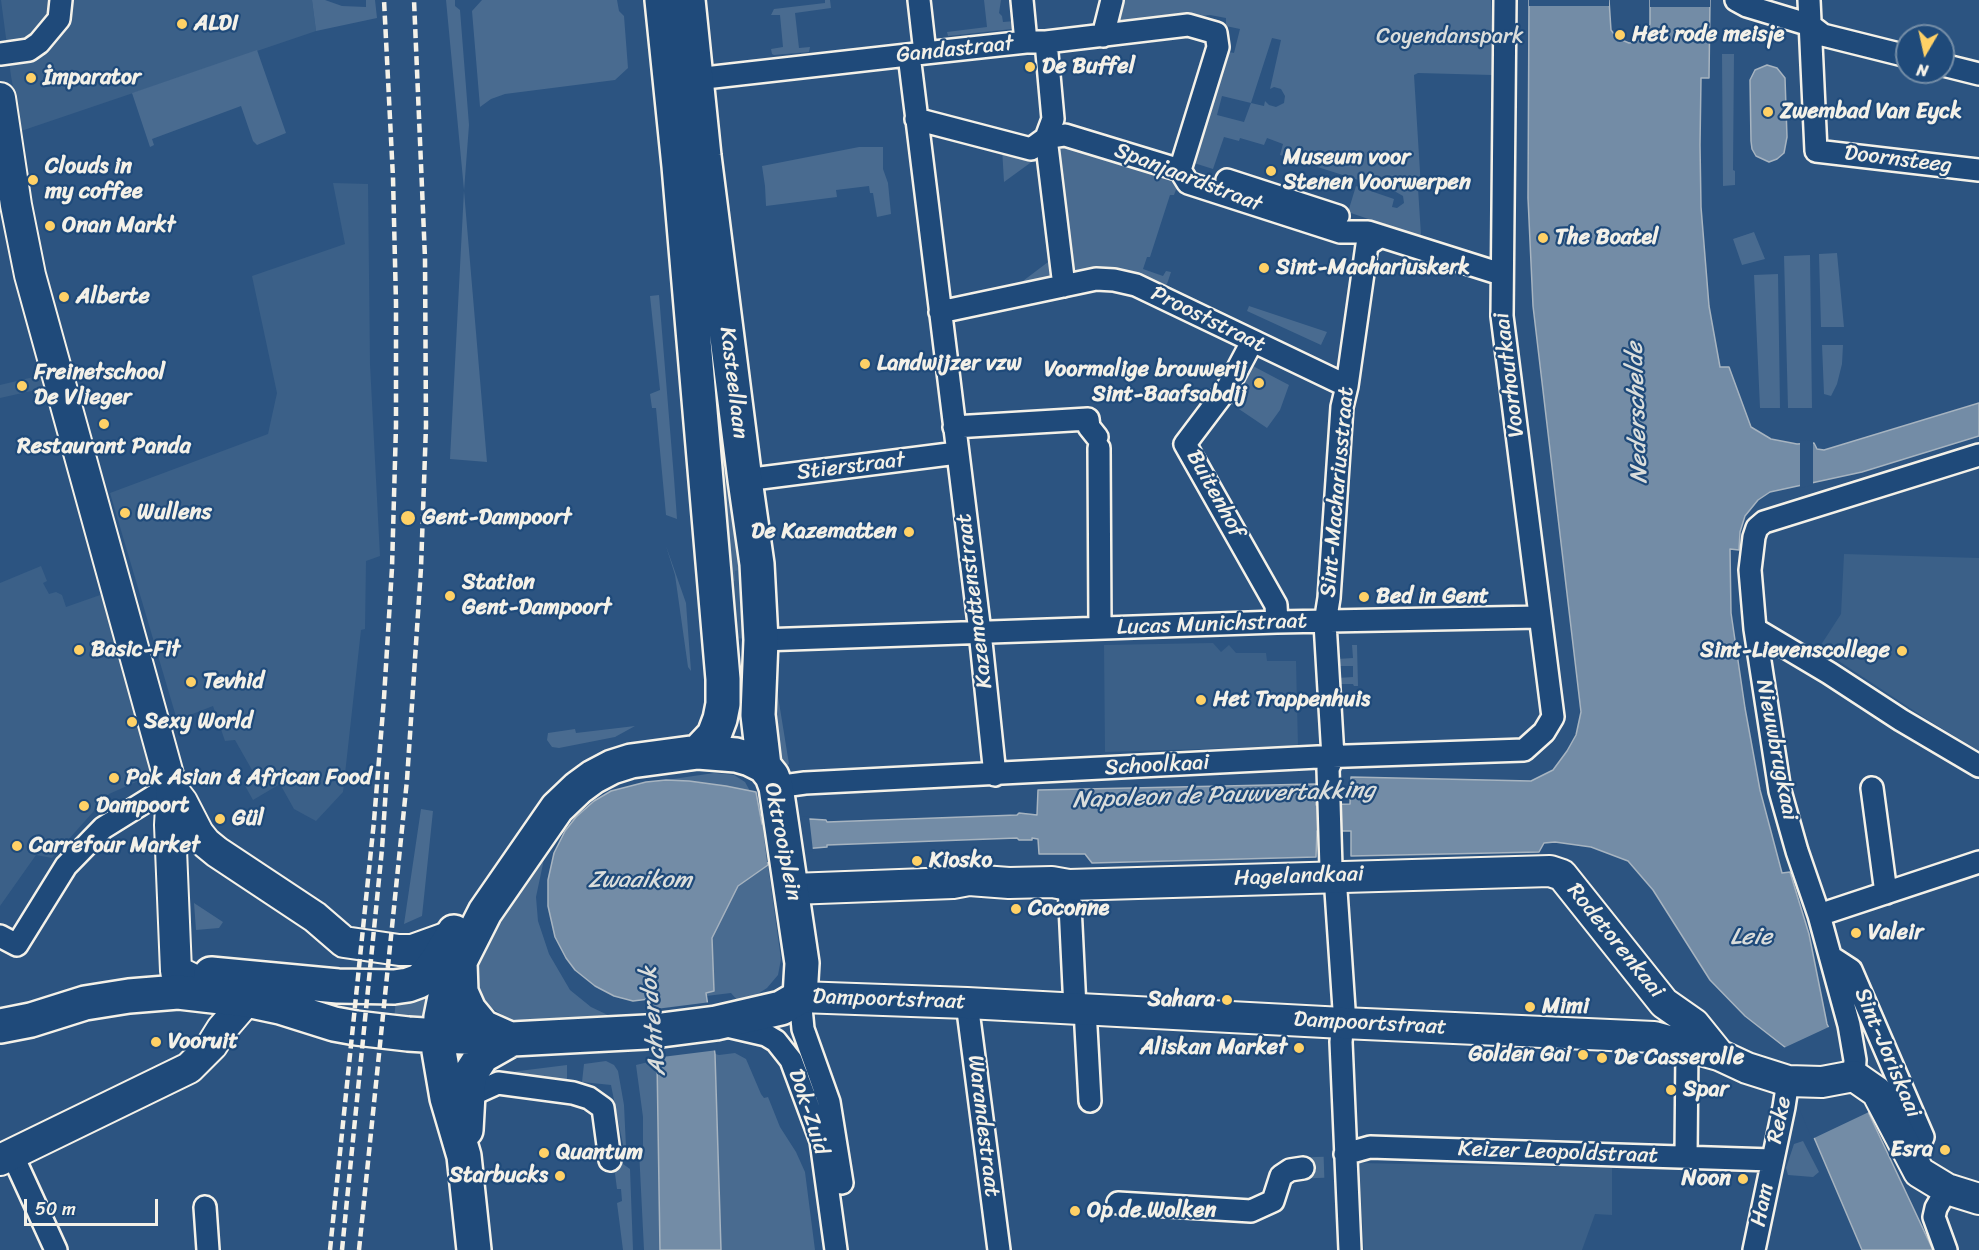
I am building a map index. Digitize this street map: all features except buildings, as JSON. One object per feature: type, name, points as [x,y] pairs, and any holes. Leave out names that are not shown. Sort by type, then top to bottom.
[{"type":"main road","name":"Kasteellaan","points":[[662,0],[679,166],[723,679],[723,704],[720,719],[714,735],[698,752]]},
{"type":"main road","name":"Kasteellaan","points":[[688,0],[744,480],[757,564],[761,640],[758,715],[774,787]]},
{"type":"main road","name":"Oktrooiplein","points":[[698,752],[736,755],[750,759],[774,787],[790,874],[802,963],[800,998],[781,1008],[716,1023],[646,1032],[512,1039],[440,1036],[447,987],[456,950],[548,820],[578,788],[612,767],[632,761],[698,752]]},
{"type":"main road","name":"Oktrooiplein","points":[[456,950],[461,992],[469,1010],[483,1027],[512,1039]]},
{"type":"main road","points":[[0,1004],[39,1000],[131,977],[177,981],[394,987],[419,981],[437,961],[456,950]]},
{"type":"main road","points":[[0,1026],[31,1020],[85,1003],[129,996],[177,981],[280,1007],[334,1024],[440,1036],[439,1062],[464,1156]]},
{"type":"main road","name":"Oktrooiplein","points":[[468,1088],[469,1076],[482,1056],[512,1039]]},
{"type":"main road","points":[[468,1088],[464,1156],[474,1250]]},
{"type":"street","points":[[0,54],[29,50],[39,44],[59,19],[62,0]]},
{"type":"street","name":"Kazemattenstraat","points":[[919,0],[916,119],[980,632],[994,774]]},
{"type":"street","points":[[1022,0],[1036,42],[1053,119],[1046,138],[1064,286]]},
{"type":"street","points":[[1103,36],[1112,0]]},
{"type":"street","name":"Voorhoutkaai","points":[[1505,0],[1502,316],[1553,717],[1535,741]]},
{"type":"street","points":[[1736,0],[1748,6],[1810,25],[1823,35],[1895,53]]},
{"type":"street","points":[[1809,0],[1810,25]]},
{"type":"street","name":"Doornsteeg","points":[[1810,25],[1816,151],[1979,170]]},
{"type":"street","name":"Gandastraat","points":[[696,80],[1188,26],[1216,33],[1218,46],[1180,170]]},
{"type":"street","points":[[1955,68],[1979,74]]},
{"type":"street","points":[[0,98],[8,206],[30,275],[172,789],[170,825],[177,981]]},
{"type":"street","name":"Spanjaardstraat","points":[[916,119],[1031,149],[1046,138],[1065,135],[1180,170],[1188,183],[1199,182],[1340,232],[1375,234],[1501,274]]},
{"type":"street","points":[[1199,182],[1202,172],[1341,217],[1375,234]]},
{"type":"street","name":"Sint-Machariusstraat","points":[[1350,1250],[1341,1162],[1341,1042],[1344,1009],[1333,866],[1325,622],[1329,598],[1342,407],[1367,245],[1375,234]]},
{"type":"street","name":"Prooststraat","points":[[941,320],[1064,286],[1095,279],[1114,280],[1136,285],[1347,386]]},
{"type":"street","name":"Buitenhof","points":[[1252,342],[1228,387],[1185,444],[1276,604],[1276,622]]},
{"type":"street","name":"Lucas Munichstraat","points":[[954,428],[1094,435],[1100,628]]},
{"type":"street","name":"Stierstraat","points":[[744,480],[957,453]]},
{"type":"street","name":"Nieuwbrugkaai","points":[[1819,915],[1780,792],[1755,629],[1750,563],[1757,528],[1764,522],[1979,455]]},
{"type":"street","name":"Lucas Munichstraat","points":[[761,640],[1276,622],[1539,617]]},
{"type":"street","points":[[1755,629],[1979,766]]},
{"type":"street","name":"Schoolkaai","points":[[774,787],[806,783],[994,774],[1330,763],[1524,750],[1535,741]]},
{"type":"street","points":[[1872,788],[1886,893]]},
{"type":"street","points":[[9,940],[66,866],[103,828],[156,795],[172,789]]},
{"type":"street","points":[[172,789],[206,843],[315,917],[344,942],[399,950],[420,947],[456,950]]},
{"type":"street","points":[[1819,915],[1979,862]]},
{"type":"street","name":"Hagelandkaai","points":[[790,874],[952,884],[969,880],[988,880],[1009,883],[1052,882],[1069,885],[1333,866],[1528,871]]},
{"type":"street","name":"Rodetorenkaai","points":[[1528,871],[1550,871],[1562,875],[1664,1003],[1694,1024],[1719,1055]]},
{"type":"street","points":[[1069,885],[1090,1101]]},
{"type":"street","name":"Sint-Joriskaai","points":[[1819,915],[1849,1025],[1855,1060],[1854,1076],[1877,1092],[1919,1172],[1947,1189],[1979,1199]]},
{"type":"street","name":"Sint-Joriskaai","points":[[1831,957],[1851,970],[1923,1137],[1911,1157]]},
{"type":"street","name":"Dampoortstraat","points":[[800,998],[1080,1008],[1654,1037],[1719,1055],[1747,1068],[1788,1081],[1822,1082],[1854,1076]]},
{"type":"street","name":"Dok-Zuid","points":[[800,998],[803,1029],[829,1102],[834,1124],[850,1250]]},
{"type":"street","points":[[56,1250],[6,1157],[192,1065],[212,1045],[241,999]]},
{"type":"street","points":[[0,1014],[39,1000]]},
{"type":"street","name":"Warandestraat","points":[[967,1003],[999,1250]]},
{"type":"street","points":[[1654,1037],[1662,1020],[1664,1003]]},
{"type":"street","name":"Dok-Zuid","points":[[716,1023],[766,1035],[780,1046],[791,1060],[821,1141],[836,1250]]},
{"type":"street","points":[[1686,1157],[1687,1047]]},
{"type":"street","name":"Reke","points":[[1772,1160],[1788,1081]]},
{"type":"street","points":[[468,1088],[478,1092],[498,1083],[573,1093],[589,1098],[603,1108],[610,1160]]},
{"type":"street","name":"Keizer Leopoldstraat","points":[[1341,1162],[1370,1147],[1772,1160]]},
{"type":"street","name":"Ham","points":[[1754,1250],[1772,1160]]},
{"type":"street","points":[[1118,1203],[1251,1211],[1273,1201],[1281,1176],[1290,1170],[1303,1168]]},
{"type":"street","points":[[1946,1250],[1935,1217],[1936,1208],[1947,1189]]},
{"type":"street","points":[[206,1207],[208,1250]]},
{"type":"shaded area","points":[[1,0],[312,0],[316,31],[21,131]]},
{"type":"shaded area","points":[[333,183],[368,184],[370,364],[380,556],[366,561],[365,629],[361,630],[343,792],[316,821],[294,809],[280,784],[253,800],[244,784],[256,777],[235,740],[225,741],[213,706],[177,720],[110,493],[268,434],[277,393],[252,276],[345,244]]},
{"type":"shaded area","name":"Freinetschool De Vlieger","points":[[42,375],[45,388],[0,398],[0,385]]},
{"type":"shaded area","name":"Sint-Lievenscollege","points":[[1844,554],[1979,558],[1979,751],[1819,648],[1841,614]]},
{"type":"shaded area","points":[[41,566],[47,581],[43,583],[49,594],[56,592],[62,595],[66,607],[103,594],[154,774],[109,794],[52,858],[36,855],[0,906],[0,583]]},
{"type":"shaded area","points":[[746,569],[750,638],[729,639],[723,583],[735,571]]},
{"type":"shaded area","name":"Het Trappenhuis","points":[[1213,643],[1221,652],[1229,645],[1236,653],[1266,653],[1267,661],[1296,661],[1298,746],[1105,752],[1104,645]]},
{"type":"shaded area","points":[[1359,1163],[1612,1168],[1612,1215],[1595,1214],[1582,1250],[1364,1250]]},
{"type":"green space","points":[[312,0],[325,0],[342,6],[366,7],[366,0],[375,0],[377,18],[316,31]]},
{"type":"green space","points":[[446,0],[455,0],[455,6],[460,10],[469,125],[464,191],[487,462],[450,459],[464,190]]},
{"type":"green space","points":[[482,0],[617,0],[619,11],[624,16],[628,68],[615,80],[505,94],[491,99],[480,107],[472,11]]},
{"type":"green space","points":[[825,0],[830,0],[831,8],[795,13],[799,48],[810,47],[809,52],[772,54],[771,49],[783,47],[780,15],[771,15],[774,9],[825,3]]},
{"type":"green space","points":[[984,0],[1001,0],[999,13],[1003,22],[1015,21],[1016,24],[1012,29],[948,36],[947,32],[987,27]]},
{"type":"green space","name":"Coyendanspark","points":[[1116,0],[1491,0],[1492,75],[1418,73],[1414,75],[1421,188],[1418,188],[1421,235],[1424,238],[1348,212],[1356,186],[1394,199],[1392,207],[1397,208],[1404,203],[1403,196],[1280,155],[1283,144],[1267,138],[1264,145],[1240,138],[1239,141],[1224,137],[1213,169],[1194,163],[1215,94],[1225,51],[1234,53],[1240,29],[1226,26],[1226,18],[1210,15],[1109,27]],"holes":[[[1272,38],[1281,40],[1270,89],[1274,87],[1281,89],[1285,96],[1284,103],[1276,107],[1265,101],[1264,106],[1251,103]],[[1222,96],[1251,103],[1244,122],[1217,115]]]},
{"type":"green space","points":[[257,50],[286,133],[257,145],[253,141],[241,106],[152,139],[154,145],[150,147],[132,93]]},
{"type":"green space","points":[[1722,54],[1734,54],[1733,170],[1735,171],[1735,185],[1723,186]]},
{"type":"green space","points":[[690,113],[746,569],[735,571],[735,581],[723,583]]},
{"type":"green space","points":[[1064,144],[1174,178],[1178,184],[1174,195],[1170,195],[1150,257],[1147,257],[1143,269],[1163,276],[1166,271],[1171,272],[1167,284],[1162,289],[1078,273],[1072,264],[1053,267],[1047,279],[1015,287],[1052,259],[1040,179],[1062,176],[1059,151]]},
{"type":"green space","points":[[859,147],[883,147],[883,169],[888,183],[891,214],[877,217],[873,193],[870,193],[869,186],[836,190],[837,197],[766,206],[762,166]]},
{"type":"green space","points":[[1002,148],[1037,158],[1004,182]]},
{"type":"green space","points":[[1754,232],[1765,259],[1742,265],[1733,239]]},
{"type":"green space","points":[[1837,253],[1844,327],[1821,327],[1819,254]]},
{"type":"green space","points":[[1810,255],[1812,408],[1788,408],[1784,256]]},
{"type":"green space","points":[[1778,274],[1780,408],[1760,408],[1754,275]]},
{"type":"green space","points":[[659,295],[677,519],[666,515],[656,408],[652,408],[650,394],[660,390],[650,296]]},
{"type":"green space","points":[[1249,306],[1327,332],[1321,345],[1247,311]]},
{"type":"green space","points":[[1822,345],[1843,345],[1842,364],[1831,396],[1824,394]]},
{"type":"green space","points":[[1251,365],[1289,385],[1280,410],[1267,428],[1230,403]]},
{"type":"green space","points":[[666,546],[686,603],[691,671],[688,667],[675,575]]},
{"type":"green space","points":[[1352,645],[1357,645],[1358,686],[1337,684],[1337,678],[1353,677],[1353,666],[1337,666],[1337,659],[1353,658]]},
{"type":"green space","points":[[771,689],[777,690],[789,764],[785,767],[779,759]]},
{"type":"green space","points":[[635,726],[615,737],[559,748],[552,747],[547,740],[548,733],[575,729],[576,733]]},
{"type":"green space","points":[[714,773],[734,775],[745,782],[750,791],[689,781],[666,780]]},
{"type":"green space","points":[[421,809],[433,811],[422,916],[404,924]]},
{"type":"green space","points":[[542,857],[544,859],[536,897],[538,921],[549,954],[570,990],[591,1007],[612,1017],[612,1020],[538,1022],[508,1019],[486,1004],[475,983],[477,955]]},
{"type":"green space","points":[[768,865],[781,959],[778,975],[767,988],[753,997],[737,1000],[731,993],[706,996],[706,993],[714,991],[712,938],[738,886]]},
{"type":"green space","points":[[194,903],[223,922],[219,928],[196,930]]},
{"type":"green space","points":[[435,987],[430,1023],[394,1020],[396,999]]},
{"type":"green space","points":[[735,1053],[746,1059],[761,1094],[764,1098],[768,1097],[780,1127],[796,1152],[805,1172],[815,1250],[721,1250],[715,1054]]},
{"type":"green space","points":[[657,1060],[660,1250],[644,1250],[639,1150],[643,1150],[643,1117],[636,1065]]},
{"type":"green space","points":[[606,1061],[614,1065],[618,1071],[624,1105],[626,1147],[624,1150],[611,1085],[582,1082],[584,1064]]},
{"type":"green space","points":[[567,1065],[567,1082],[511,1077],[511,1072]]},
{"type":"green space","points":[[1803,1141],[1819,1172],[1813,1177],[1788,1175],[1786,1168],[1794,1144]]},
{"type":"green space","points":[[623,1164],[630,1169],[633,1250],[623,1250],[617,1203],[622,1201],[621,1189],[617,1189],[614,1166]]},
{"type":"water","points":[[1529,0],[1609,0],[1611,30],[1617,38],[1629,43],[1636,42],[1646,35],[1650,24],[1650,0],[1710,0],[1709,78],[1701,78],[1700,145],[1701,207],[1709,306],[1720,367],[1729,367],[1751,427],[1771,439],[1797,444],[1814,443],[1817,449],[1824,450],[1979,403],[1979,436],[1862,472],[1770,492],[1758,500],[1745,516],[1740,532],[1739,550],[1730,549],[1731,613],[1745,708],[1760,790],[1782,873],[1790,872],[1809,934],[1827,1024],[1933,1250],[1862,1250],[1778,1053],[1786,1048],[1745,1016],[1710,980],[1653,890],[1628,861],[1591,847],[1555,842],[1544,843],[1539,852],[1351,856],[1351,831],[1317,831],[1316,857],[1092,863],[1085,854],[1039,854],[1038,839],[1032,838],[1032,840],[1017,838],[827,845],[827,847],[767,852],[768,865],[738,886],[712,938],[714,991],[706,993],[715,1054],[721,1250],[660,1250],[657,1060],[649,999],[633,1001],[614,996],[595,986],[575,970],[555,937],[548,906],[548,880],[554,853],[565,831],[576,817],[594,801],[611,791],[646,782],[666,780],[689,781],[756,792],[762,824],[810,819],[827,822],[1017,815],[1019,813],[1037,815],[1038,790],[1316,784],[1316,805],[1350,804],[1351,777],[1531,781],[1553,770],[1567,751],[1576,735],[1581,712],[1533,306],[1528,198]]},
{"type":"water","points":[[1767,65],[1777,68],[1785,78],[1787,137],[1784,153],[1769,162],[1756,156],[1751,141],[1750,80],[1755,70]]},
{"type":"pier","points":[[1529,0],[1609,0],[1609,6],[1529,6]]},
{"type":"pier","points":[[1650,0],[1710,0],[1710,7],[1650,7]]},
{"type":"pier","points":[[1813,440],[1813,485],[1800,488],[1800,441]]},
{"type":"pier","points":[[763,810],[765,821],[809,816],[813,851],[770,855],[771,862],[767,862],[761,811]]},
{"type":"pier","points":[[711,1002],[718,1050],[654,1058],[648,1010]]},
{"type":"pier","points":[[1831,1026],[1871,1111],[1812,1139],[1775,1052]]},
{"type":"tunnel","points":[[1303,1168],[1333,1167]]},
{"type":"railway","points":[[330,1250],[374,821],[392,568],[396,426],[396,303],[393,178],[384,0]]},
{"type":"railway","points":[[359,1250],[407,780],[421,568],[426,426],[425,258],[414,0]]},
{"type":"railway","points":[[342,1250],[382,849],[387,772]]},
{"type":"place","name":"ALDI","points":[[182,24]]},
{"type":"place","name":"Het rode meisje","points":[[1620,35]]},
{"type":"place","name":"De Buffel","points":[[1030,67]]},
{"type":"place","name":"İmparator","points":[[31,78]]},
{"type":"place","name":"Zwembad Van Eyck","points":[[1768,112]]},
{"type":"place","name":"Museum voor Stenen Voorwerpen","points":[[1271,171]]},
{"type":"place","name":"Clouds in my coffee","points":[[33,180]]},
{"type":"place","name":"Onan Markt","points":[[50,226]]},
{"type":"place","name":"The Boatel","points":[[1543,238]]},
{"type":"place","name":"Sint-Machariuskerk","points":[[1264,268]]},
{"type":"place","name":"Alberte","points":[[64,297]]},
{"type":"place","name":"Landwijzer vzw","points":[[865,364]]},
{"type":"place","name":"Voormalige brouwerij Sint-Baafsabdij","points":[[1259,383]]},
{"type":"place","name":"Freinetschool De Vlieger","points":[[22,386]]},
{"type":"place","name":"Restaurant Panda","points":[[104,424]]},
{"type":"place","name":"Wullens","points":[[125,513]]},
{"type":"place","name":"Gent-Dampoort","points":[[408,518]]},
{"type":"place","name":"De Kazematten","points":[[909,532]]},
{"type":"place","name":"Station Gent-Dampoort","points":[[450,596]]},
{"type":"place","name":"Bed in Gent","points":[[1364,597]]},
{"type":"place","name":"Basic-Fit","points":[[79,650]]},
{"type":"place","name":"Sint-Lievenscollege","points":[[1902,651]]},
{"type":"place","name":"Tevhid","points":[[191,682]]},
{"type":"place","name":"Het Trappenhuis","points":[[1201,700]]},
{"type":"place","name":"Sexy World","points":[[132,722]]},
{"type":"place","name":"Pak Asian & African Food","points":[[114,778]]},
{"type":"place","name":"Dampoort","points":[[84,806]]},
{"type":"place","name":"Gül","points":[[220,819]]},
{"type":"place","name":"Carrefour Market","points":[[17,846]]},
{"type":"place","name":"Kiosko","points":[[917,861]]},
{"type":"place","name":"Coconne","points":[[1016,909]]},
{"type":"place","name":"Valeir","points":[[1856,933]]},
{"type":"place","name":"Sahara","points":[[1227,1000]]},
{"type":"place","name":"Mimi","points":[[1530,1007]]},
{"type":"place","name":"Vooruit","points":[[156,1042]]},
{"type":"place","name":"Aliskan Market","points":[[1299,1048]]},
{"type":"place","name":"Golden Gai","points":[[1583,1055]]},
{"type":"place","name":"De Casserolle","points":[[1602,1058]]},
{"type":"place","name":"Spar","points":[[1671,1090]]},
{"type":"place","name":"Esra","points":[[1945,1150]]},
{"type":"place","name":"Quantum","points":[[544,1153]]},
{"type":"place","name":"Starbucks","points":[[560,1176]]},
{"type":"place","name":"Noon","points":[[1743,1179]]},
{"type":"place","name":"Op de Wolken","points":[[1075,1211]]},
{"type":"water label","name":"Nederschelde","points":[[1638,413]]},
{"type":"water label","name":"Napoleon de Pauwvertakking","points":[[1224,796]]},
{"type":"water label","name":"Zwaaikom","points":[[640,881]]},
{"type":"water label","name":"Leie","points":[[1751,938]]},
{"type":"water label","name":"Achterdok","points":[[654,1021]]}]
